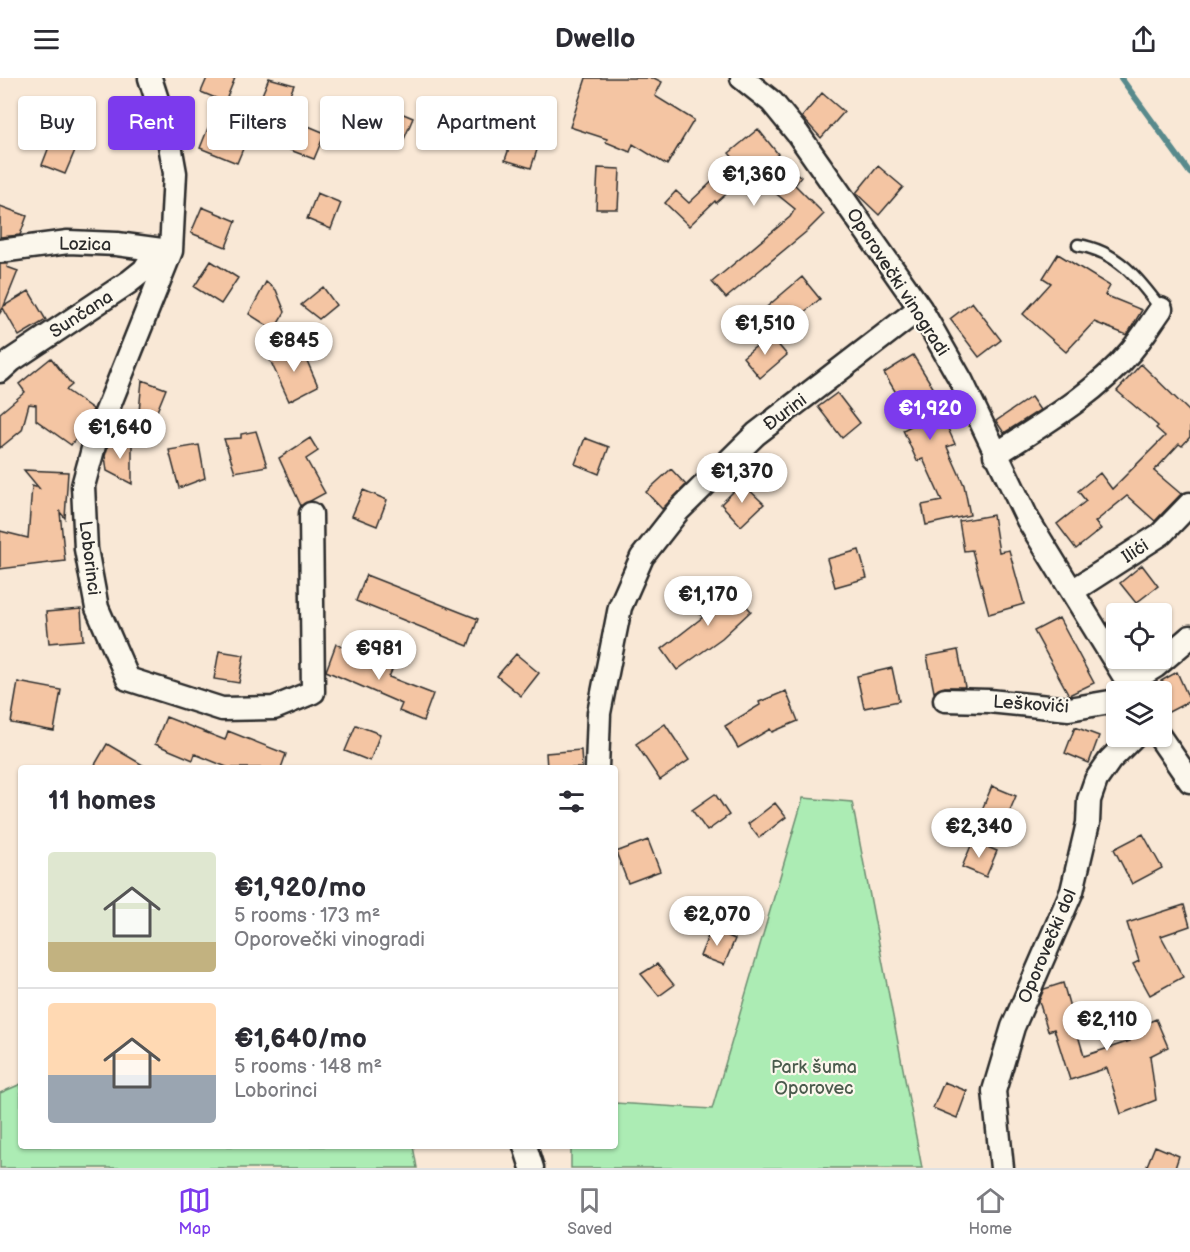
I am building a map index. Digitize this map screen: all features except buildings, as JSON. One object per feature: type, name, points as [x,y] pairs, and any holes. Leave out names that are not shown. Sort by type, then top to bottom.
[{"type":"street","name":"Loborinci","points":[[150,78],[168,134],[175,173],[164,251],[96,438],[83,486],[86,549],[97,608],[128,679],[222,709],[274,708],[313,692],[311,514]]},
{"type":"street","name":"Oporovečki vinogradi","points":[[742,78],[772,102],[798,134],[920,308],[962,382],[1028,520],[1074,590],[1120,681]]},
{"type":"street","name":"Lozica","points":[[0,251],[30,245],[68,242],[117,244],[164,251]]},
{"type":"street","name":"Sunčana","points":[[0,371],[12,360],[129,282],[164,251]]},
{"type":"street","name":"Đurini","points":[[597,765],[599,713],[620,607],[642,557],[678,511],[756,434],[920,308]]},
{"type":"street","points":[[995,455],[1062,412],[1111,371],[1132,350],[1161,309]]},
{"type":"street","name":"Ilići","points":[[1074,590],[1161,534],[1190,504]]},
{"type":"street","points":[[1139,681],[1190,637]]},
{"type":"street","name":"Leškovići","points":[[945,700],[989,701],[1069,709],[1106,698]]},
{"type":"street","name":"Oporovečki dol","points":[[1002,1168],[994,1091],[1013,1027],[1072,891],[1088,823],[1089,800],[1096,780],[1110,760],[1123,747]]},
{"type":"street","points":[[1167,747],[1190,781]]},
{"type":"street","points":[[526,1149],[532,1168]]},
{"type":"lane","points":[[1078,245],[1096,248],[1119,261],[1139,280],[1161,309]]},
{"type":"green space","name":"Park šuma Oporovec","points":[[803,798],[852,802],[922,1168],[571,1168],[571,1149],[618,1149],[618,1103],[712,1109]]},
{"type":"green space","points":[[18,1085],[18,1149],[414,1149],[417,1168],[0,1168],[0,1093]]},
{"type":"waterway","points":[[1121,78],[1190,173]]}]
